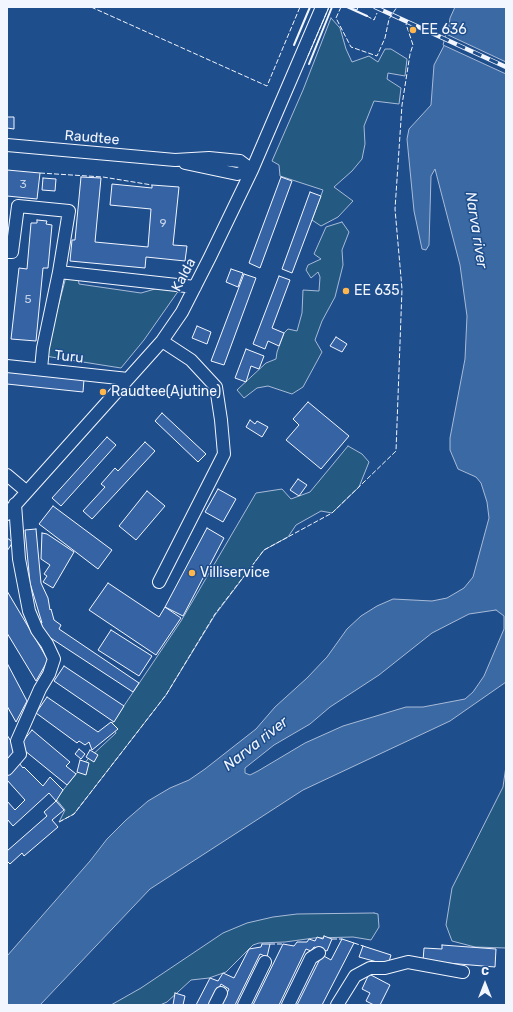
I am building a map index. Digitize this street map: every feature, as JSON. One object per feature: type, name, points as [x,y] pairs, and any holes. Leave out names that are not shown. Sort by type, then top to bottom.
[{"type":"street","name":"Kalda","points":[[7,514],[162,341],[182,312],[252,170],[322,7]]},
{"type":"street","name":"Raudtee","points":[[7,145],[175,160],[209,158],[240,161],[252,170]]},
{"type":"street","points":[[7,252],[12,252],[18,206],[69,211],[59,272],[42,348],[41,369]]},
{"type":"street","points":[[59,272],[195,287]]},
{"type":"street","points":[[159,582],[224,454],[216,387],[190,360],[162,341]]},
{"type":"street","name":"Turu","points":[[7,366],[128,379]]},
{"type":"street","points":[[7,475],[26,491]]},
{"type":"street","points":[[7,769],[20,754],[18,741],[40,689],[49,674],[54,659],[47,644],[37,630],[29,611],[19,559],[15,504]]},
{"type":"street","points":[[288,1005],[311,958],[320,953]]},
{"type":"street","points":[[244,1005],[265,962]]},
{"type":"street","points":[[337,1005],[355,976],[370,968],[385,968],[408,962],[463,972]]},
{"type":"street","points":[[215,1005],[221,993]]},
{"type":"shaded area","points":[[331,18],[340,28],[346,49],[352,62],[369,56],[378,62],[385,49],[391,49],[407,59],[405,76],[388,73],[387,79],[401,88],[399,104],[374,101],[364,126],[365,144],[362,159],[352,171],[334,187],[353,201],[338,217],[321,226],[312,220],[323,190],[280,176],[279,165],[272,161],[303,90]]},
{"type":"shaded area","points":[[342,222],[349,232],[342,250],[343,265],[335,297],[322,321],[315,340],[322,352],[303,387],[292,394],[268,386],[257,388],[244,398],[237,390],[266,363],[276,359],[284,333],[288,329],[297,331],[302,313],[303,290],[319,291],[320,277],[318,272],[311,278],[306,270],[308,265],[321,259],[314,254],[326,227]]},
{"type":"shaded area","points":[[66,277],[78,277],[79,284],[141,293],[155,289],[179,290],[144,340],[121,368],[45,356]]},
{"type":"shaded area","points":[[348,446],[362,454],[369,462],[359,487],[332,513],[321,511],[296,525],[288,537],[264,550],[215,615],[166,695],[74,814],[59,822],[65,810],[56,799],[88,759],[116,733],[111,725],[181,621],[256,493],[282,489],[291,499],[310,492]]},
{"type":"shaded area","points":[[506,766],[506,948],[475,947],[452,941],[446,925],[452,888],[503,787]]},
{"type":"shaded area","points":[[297,914],[378,914],[379,927],[371,940],[353,937],[314,938],[285,942],[259,943],[253,945],[226,972],[209,978],[191,980],[167,1002],[160,1005],[111,1005],[141,988],[223,933],[247,923],[273,917]]},
{"type":"water","name":"Narva river","points":[[455,7],[506,7],[506,682],[450,721],[303,790],[150,889],[40,1005],[7,1005],[7,956],[90,861],[107,839],[126,820],[148,801],[170,788],[189,780],[205,769],[256,729],[275,707],[307,678],[327,657],[347,629],[361,616],[377,606],[393,599],[432,601],[447,598],[464,588],[473,577],[489,518],[487,502],[481,483],[476,477],[458,469],[450,450],[450,438],[465,359],[467,316],[460,265],[435,169],[431,176],[429,245],[426,250],[422,249],[414,211],[407,139],[409,129],[431,105],[434,65],[447,40],[450,18]],"holes":[[[496,610],[504,616],[504,629],[484,676],[473,692],[465,699],[423,707],[406,707],[343,726],[305,743],[250,775],[245,773],[245,768],[274,745],[310,724],[330,707],[379,675],[432,633],[469,614]]]},
{"type":"pier","points":[[446,34],[506,62],[506,74],[443,45]]},
{"type":"building","points":[[349,7],[358,7],[357,10]]},
{"type":"building","points":[[7,117],[14,117],[14,129],[7,128]]},
{"type":"building","points":[[7,170],[40,173],[37,199],[7,196]]},
{"type":"building","points":[[81,177],[101,178],[95,242],[148,247],[151,209],[110,205],[112,184],[152,188],[152,185],[179,187],[173,245],[187,246],[185,261],[146,257],[145,268],[70,261],[72,240],[75,240]]},
{"type":"building","points":[[281,177],[292,181],[260,268],[249,263]]},
{"type":"building","points":[[43,178],[56,179],[55,191],[42,190]]},
{"type":"building","points":[[310,192],[321,196],[292,273],[282,269]]},
{"type":"building","points":[[37,220],[47,221],[46,224],[52,225],[48,268],[43,268],[36,341],[11,339],[19,268],[27,269],[31,223],[37,223]]},
{"type":"building","points":[[231,269],[243,273],[238,287],[226,282]]},
{"type":"building","points":[[244,274],[256,278],[224,365],[211,361]]},
{"type":"building","points":[[279,276],[290,280],[272,328],[284,333],[279,346],[268,341],[265,349],[253,344]]},
{"type":"building","points":[[197,326],[211,332],[207,344],[192,338]]},
{"type":"building","points":[[336,337],[347,344],[342,352],[330,346]]},
{"type":"building","points":[[246,349],[264,356],[259,369],[251,366],[246,382],[235,378]]},
{"type":"building","points":[[7,371],[84,379],[83,392],[7,384]]},
{"type":"building","points":[[308,402],[349,436],[321,469],[286,440],[299,425],[293,419]]},
{"type":"building","points":[[162,413],[206,454],[198,462],[155,421]]},
{"type":"building","points":[[250,420],[255,424],[257,421],[268,427],[262,437],[246,427]]},
{"type":"building","points":[[107,437],[116,445],[61,506],[52,498]]},
{"type":"building","points":[[145,442],[155,451],[92,519],[83,511],[105,487],[101,484],[115,468],[118,471]]},
{"type":"building","points":[[298,479],[307,485],[299,496],[290,490]]},
{"type":"building","points":[[218,489],[236,499],[223,522],[205,512]]},
{"type":"building","points":[[147,491],[165,506],[136,540],[119,526]]},
{"type":"building","points":[[53,506],[112,550],[98,569],[39,524]]},
{"type":"building","points":[[207,528],[224,538],[183,616],[165,607]]},
{"type":"building","points":[[36,529],[41,583],[48,598],[50,610],[51,609],[54,620],[61,625],[59,629],[139,683],[133,692],[46,635],[40,623],[42,623],[30,583],[25,530]]},
{"type":"building","points":[[42,533],[47,534],[74,552],[53,588],[43,582],[47,576],[44,574],[50,565],[41,559]]},
{"type":"building","points":[[7,538],[13,542],[7,551]]},
{"type":"building","points":[[108,583],[159,617],[165,607],[181,618],[156,655],[89,610]]},
{"type":"building","points":[[7,591],[48,660],[36,681],[7,633]]},
{"type":"building","points":[[111,630],[152,656],[139,676],[98,650]]},
{"type":"building","points":[[7,663],[27,701],[16,722],[7,706]]},
{"type":"building","points":[[64,666],[124,706],[114,722],[54,681]]},
{"type":"building","points":[[47,697],[98,732],[111,722],[118,729],[92,750],[89,742],[85,745],[79,741],[77,743],[36,713]]},
{"type":"building","points":[[32,730],[70,762],[66,766],[76,774],[67,785],[19,746]]},
{"type":"building","points":[[7,735],[19,754],[7,761]]},
{"type":"building","points":[[79,749],[85,754],[81,759],[75,754]]},
{"type":"building","points":[[90,750],[98,755],[94,762],[86,757]]},
{"type":"building","points":[[80,760],[89,763],[86,775],[77,772]]},
{"type":"building","points":[[19,763],[43,786],[50,777],[63,790],[56,801],[49,793],[13,826],[7,819],[7,801],[15,810],[25,800],[7,780],[7,774]]},
{"type":"building","points":[[56,801],[64,810],[52,820],[58,827],[24,856],[22,853],[10,864],[7,861],[7,851],[47,816],[44,812]]},
{"type":"building","points":[[324,936],[332,939],[327,951],[314,947],[311,951],[306,949],[279,1005],[253,1005],[283,944],[294,946],[297,942],[307,942],[309,939],[315,941],[317,937],[323,939]]},
{"type":"building","points":[[342,939],[354,943],[322,1005],[297,1005],[322,955],[331,960]]},
{"type":"building","points":[[262,944],[270,944],[267,957],[260,954],[235,1005],[221,1005],[229,989],[221,984],[210,1005],[196,1005],[210,978],[218,981],[223,973],[234,978],[249,949],[261,947]]},
{"type":"building","points":[[442,945],[496,949],[495,967],[423,961],[424,948],[442,949]]},
{"type":"building","points":[[363,946],[391,955],[388,965],[359,957]]},
{"type":"building","points":[[369,974],[390,985],[380,1005],[374,1005],[366,1001],[370,993],[362,989]]},
{"type":"building","points":[[175,993],[185,996],[183,1005],[173,1005]]},
{"type":"railway","points":[[375,7],[506,67]]},
{"type":"fence","points":[[91,7],[267,86],[300,7]]},
{"type":"fence","points":[[308,56],[329,7]]},
{"type":"fence","points":[[341,7],[336,18],[351,47],[377,56],[385,38],[389,19],[397,7]]},
{"type":"fence","points":[[367,16],[374,20],[377,13]]},
{"type":"fence","points":[[59,822],[74,814],[166,695],[215,614],[264,550],[332,513],[396,451],[402,289],[395,209],[402,105],[410,54],[413,45],[406,24]]},
{"type":"fence","points":[[40,173],[103,177],[152,185]]},
{"type":"fence","points":[[332,939],[342,939]]},
{"type":"fence","points":[[354,943],[363,946]]},
{"type":"fence","points":[[270,944],[283,944]]},
{"type":"wall","points":[[294,45],[310,7]]},
{"type":"wall","points":[[309,64],[332,7]]},
{"type":"wall","points":[[347,7],[367,16]]},
{"type":"place","name":"EE 636","points":[[413,30]]},
{"type":"place","name":"EE 635","points":[[346,291]]},
{"type":"place","name":"Raudtee(Ajutine)","points":[[103,392]]},
{"type":"place","name":"Villiservice","points":[[192,573]]}]
